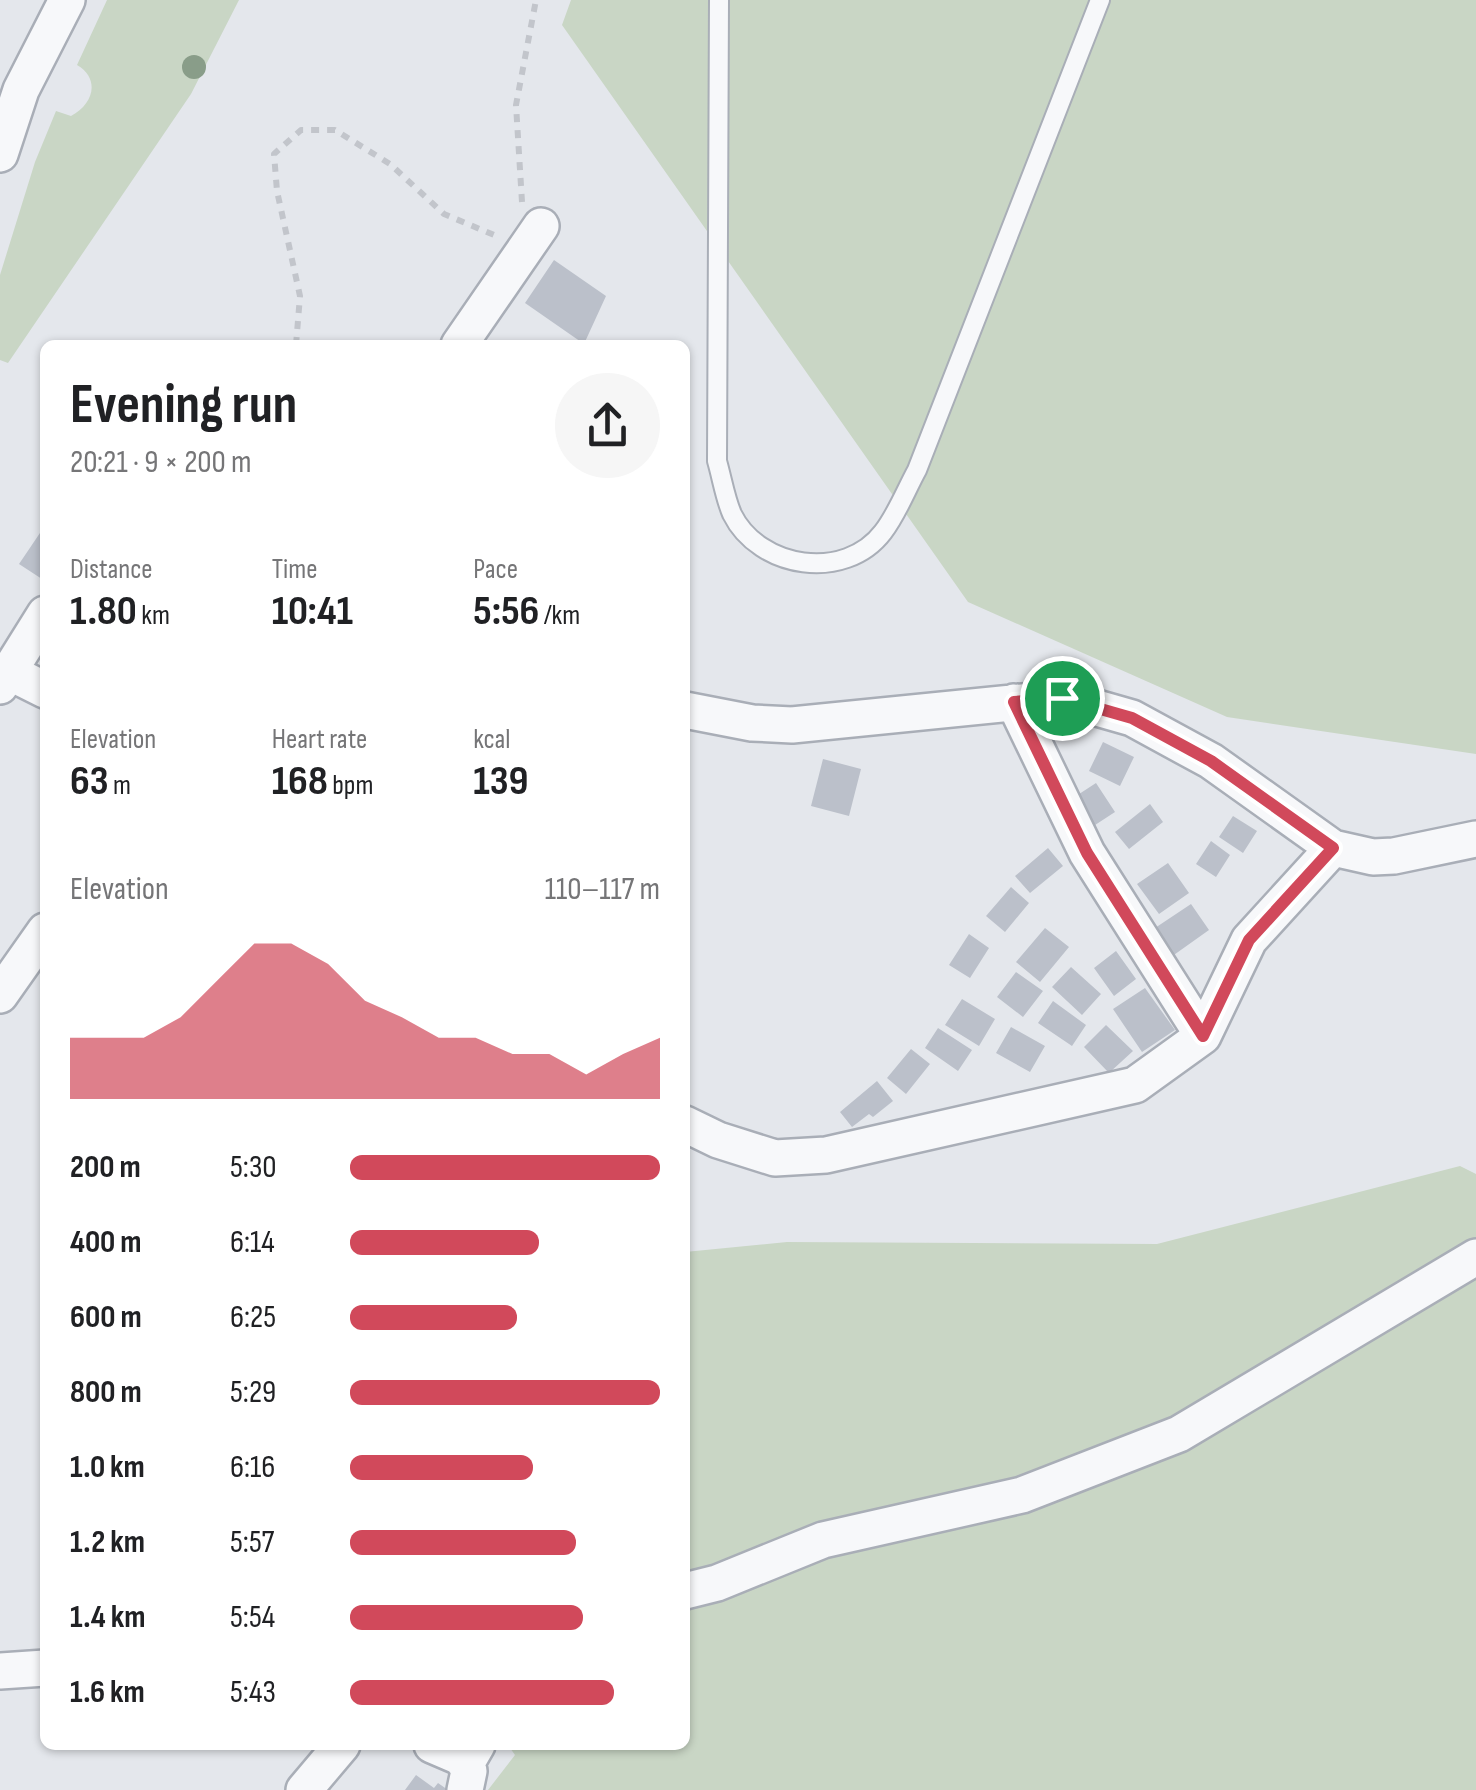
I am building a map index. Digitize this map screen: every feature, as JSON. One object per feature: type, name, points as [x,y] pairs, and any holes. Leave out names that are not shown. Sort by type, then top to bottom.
[{"type":"street","points":[[0,154],[21,90],[67,0]]},
{"type":"street","points":[[463,340],[532,218]]},
{"type":"street","points":[[40,622],[5,679],[40,689]]},
{"type":"street","points":[[690,711],[752,723],[792,725],[1062,698],[1132,718],[1211,761],[1333,848],[1373,857],[1394,856],[1476,840]]},
{"type":"street","points":[[1014,702],[1087,853],[1203,1036]]},
{"type":"street","points":[[690,1126],[775,1158],[826,1154],[1135,1085],[1203,1036],[1249,940],[1333,848]]},
{"type":"street","points":[[0,995],[40,939]]},
{"type":"street","points":[[690,1590],[823,1540],[1022,1496],[1179,1434],[1476,1257]]},
{"type":"street","points":[[0,1671],[40,1668]]},
{"type":"street","points":[[304,1790],[338,1750]]},
{"type":"street","points":[[443,1750],[469,1766]]},
{"type":"lane","points":[[718,0],[717,461],[732,514],[752,541],[802,563],[829,563],[865,550],[883,532],[917,470],[1100,0]]},
{"type":"path","points":[[532,218],[516,105],[536,0]]},
{"type":"path","points":[[296,340],[300,296],[277,191],[274,154],[302,130],[335,130],[390,164],[444,214],[496,236]]},
{"type":"green space","points":[[107,0],[239,0],[191,94],[8,363],[0,360],[0,275],[35,162],[56,111],[71,116],[89,99],[89,77],[77,65]]},
{"type":"green space","points":[[571,0],[1476,0],[1476,754],[1227,717],[968,602],[562,25]]},
{"type":"green space","points":[[1460,1166],[1476,1174],[1476,1790],[488,1790],[515,1755],[512,1750],[690,1750],[690,1252],[787,1242],[1157,1244]]},
{"type":"building","points":[[554,260],[606,296],[586,340],[578,340],[525,303]]},
{"type":"building","points":[[40,533],[40,578],[19,564]]},
{"type":"building","points":[[1103,742],[1134,757],[1120,786],[1089,771]]},
{"type":"building","points":[[823,759],[861,769],[849,816],[811,806]]},
{"type":"building","points":[[1096,783],[1115,812],[1092,827],[1073,798]]},
{"type":"building","points":[[1150,804],[1163,822],[1129,849],[1115,832]]},
{"type":"building","points":[[1233,816],[1257,831],[1243,853],[1219,837]]},
{"type":"building","points":[[1211,841],[1230,855],[1216,877],[1196,864]]},
{"type":"building","points":[[1048,848],[1063,866],[1030,893],[1015,876]]},
{"type":"building","points":[[1168,863],[1189,893],[1159,914],[1137,884]]},
{"type":"building","points":[[1011,887],[1029,903],[1005,932],[986,916]]},
{"type":"building","points":[[1191,904],[1209,930],[1171,957],[1152,930]]},
{"type":"building","points":[[1045,928],[1069,947],[1040,982],[1016,962]]},
{"type":"building","points":[[969,934],[989,948],[970,978],[949,965]]},
{"type":"building","points":[[1116,951],[1136,979],[1114,996],[1094,968]]},
{"type":"building","points":[[1071,967],[1101,994],[1082,1015],[1052,987]]},
{"type":"building","points":[[1016,972],[1043,991],[1023,1017],[997,997]]},
{"type":"building","points":[[1145,988],[1175,1030],[1142,1052],[1113,1009]]},
{"type":"building","points":[[962,999],[995,1019],[979,1046],[945,1025]]},
{"type":"building","points":[[1053,1001],[1086,1025],[1072,1046],[1038,1023]]},
{"type":"building","points":[[1106,1025],[1133,1051],[1109,1073],[1084,1047]]},
{"type":"building","points":[[1011,1027],[1045,1046],[1030,1072],[996,1053]]},
{"type":"building","points":[[938,1028],[972,1050],[958,1071],[925,1048]]},
{"type":"building","points":[[911,1049],[930,1064],[906,1094],[887,1078]]},
{"type":"building","points":[[877,1081],[893,1101],[852,1127],[840,1112]]},
{"type":"building","points":[[416,1775],[434,1788],[438,1783],[448,1790],[405,1790]]},
{"type":"route","points":[[1062,698],[1132,718],[1211,761],[1333,848],[1249,940],[1203,1036],[1087,853],[1014,702],[1062,698]]}]
